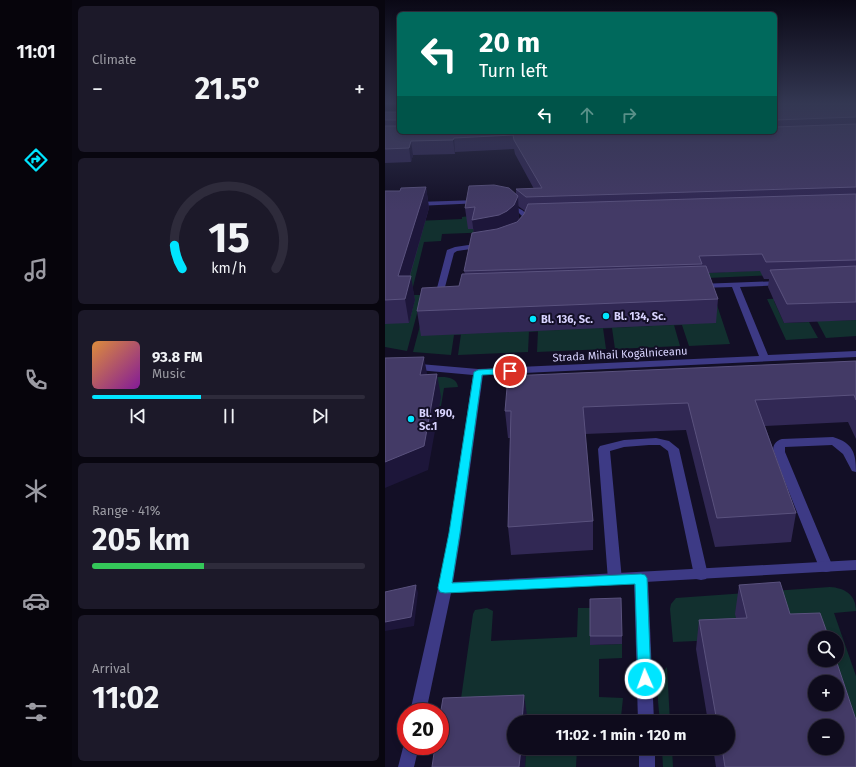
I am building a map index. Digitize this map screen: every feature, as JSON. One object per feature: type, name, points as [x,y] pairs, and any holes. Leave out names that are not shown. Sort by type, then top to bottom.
[{"type":"street","points":[[409,204],[486,202]]},
{"type":"street","points":[[500,202],[529,215],[523,227]]},
{"type":"street","points":[[463,293],[445,291],[441,288],[449,252],[455,249],[488,244]]},
{"type":"street","points":[[688,286],[788,282]]},
{"type":"street","points":[[735,284],[765,359]]},
{"type":"street","name":"Strada Mihail Kogălniceanu","points":[[385,364],[431,370],[478,372],[856,354]]},
{"type":"street","points":[[420,703],[445,588],[455,533],[478,372]]},
{"type":"street","points":[[826,567],[779,452],[779,446],[782,443],[833,440],[841,443],[846,448],[856,468]]},
{"type":"street","points":[[615,580],[603,456],[604,449],[622,443],[663,442],[673,450],[701,575]]},
{"type":"street","points":[[445,588],[615,580],[856,565]]},
{"type":"street","points":[[641,578],[646,715]]},
{"type":"street","points":[[406,767],[409,755]]},
{"type":"street","points":[[647,755],[647,767]]},
{"type":"green space","points":[[470,216],[506,228],[494,232],[442,234],[441,241],[424,242],[411,295],[428,295],[419,306],[407,351],[385,347],[385,297],[416,221],[462,219],[462,217]]},
{"type":"green space","points":[[772,270],[775,275],[685,279],[683,274]]},
{"type":"green space","points":[[856,295],[774,301],[784,323],[809,322],[818,338],[786,340],[767,299]]},
{"type":"green space","points":[[716,302],[730,344],[689,346],[682,325],[454,335],[451,355],[413,352],[425,307]]},
{"type":"green space","points":[[856,320],[856,336],[826,338],[817,321]]},
{"type":"green space","points":[[674,325],[680,346],[615,349],[612,328]]},
{"type":"green space","points":[[603,328],[606,349],[537,352],[538,331]]},
{"type":"green space","points":[[529,331],[528,352],[458,355],[461,334]]},
{"type":"green space","points":[[442,377],[452,379],[456,382],[458,387],[444,388],[441,406],[385,378]]},
{"type":"green space","points":[[830,587],[840,589],[848,593],[854,600],[856,611],[834,613],[840,631],[808,631],[808,638],[673,642],[670,609],[671,604],[676,598]]},
{"type":"green space","points":[[487,608],[493,611],[491,641],[577,637],[578,608],[591,608],[590,645],[622,644],[622,658],[599,659],[599,697],[623,698],[621,715],[507,715],[507,723],[457,727],[473,614],[475,610]]},
{"type":"green space","points":[[844,642],[856,676],[856,767],[844,727],[844,719],[842,719],[839,711],[844,711],[844,675],[831,675],[825,667],[844,667]]},
{"type":"green space","points":[[667,667],[670,715],[659,715],[658,686]]},
{"type":"green space","points":[[526,755],[577,755],[576,767],[525,767]]},
{"type":"green space","points":[[662,755],[672,755],[673,767],[663,767]]},
{"type":"building","points":[[385,139],[454,139],[411,141],[409,148],[385,149]]},
{"type":"building","points":[[514,139],[856,139],[856,187],[526,197],[516,189],[542,188]]},
{"type":"building","points":[[494,185],[509,188],[518,196],[514,205],[499,215],[472,220],[475,207],[465,208],[469,186]]},
{"type":"building","points":[[426,187],[398,276],[411,276],[405,299],[385,300],[385,191],[400,191],[401,188]]},
{"type":"building","points":[[856,194],[856,260],[766,262],[762,254],[699,256],[702,264],[464,271],[472,233],[497,229],[517,222],[524,214],[528,204]]},
{"type":"building","points":[[706,266],[718,299],[417,311],[422,288],[459,286],[462,274]]},
{"type":"building","points":[[856,266],[856,302],[787,304],[770,270]]},
{"type":"building","name":"Bl. 190, Sc.1","points":[[424,357],[420,375],[437,374],[424,446],[385,462],[385,358]]},
{"type":"building","points":[[856,361],[856,400],[854,395],[755,400],[796,513],[717,518],[688,403],[583,407],[593,521],[508,527],[511,411],[505,411],[508,376]]},
{"type":"building","points":[[780,582],[790,614],[820,613],[826,631],[808,631],[808,667],[838,667],[841,675],[808,675],[808,711],[844,711],[844,684],[856,720],[856,767],[725,767],[723,755],[735,755],[735,715],[716,715],[699,620],[747,618],[739,585]]},
{"type":"building","points":[[416,585],[411,617],[385,622],[385,592]]},
{"type":"building","points":[[621,598],[622,636],[590,636],[590,599]]},
{"type":"building","points":[[524,695],[523,715],[507,715],[507,755],[520,755],[519,767],[432,767],[434,755],[449,755],[449,703],[442,703],[443,698]]},
{"type":"place","name":"Bl. 134, Sc.","points":[[606,316]]},
{"type":"place","name":"Bl. 136, Sc.","points":[[533,319]]},
{"type":"place","name":"Bl. 190, Sc.1","points":[[411,419]]},
{"type":"route","points":[[510,371],[478,372],[455,533],[445,588],[641,578],[645,679]]}]
